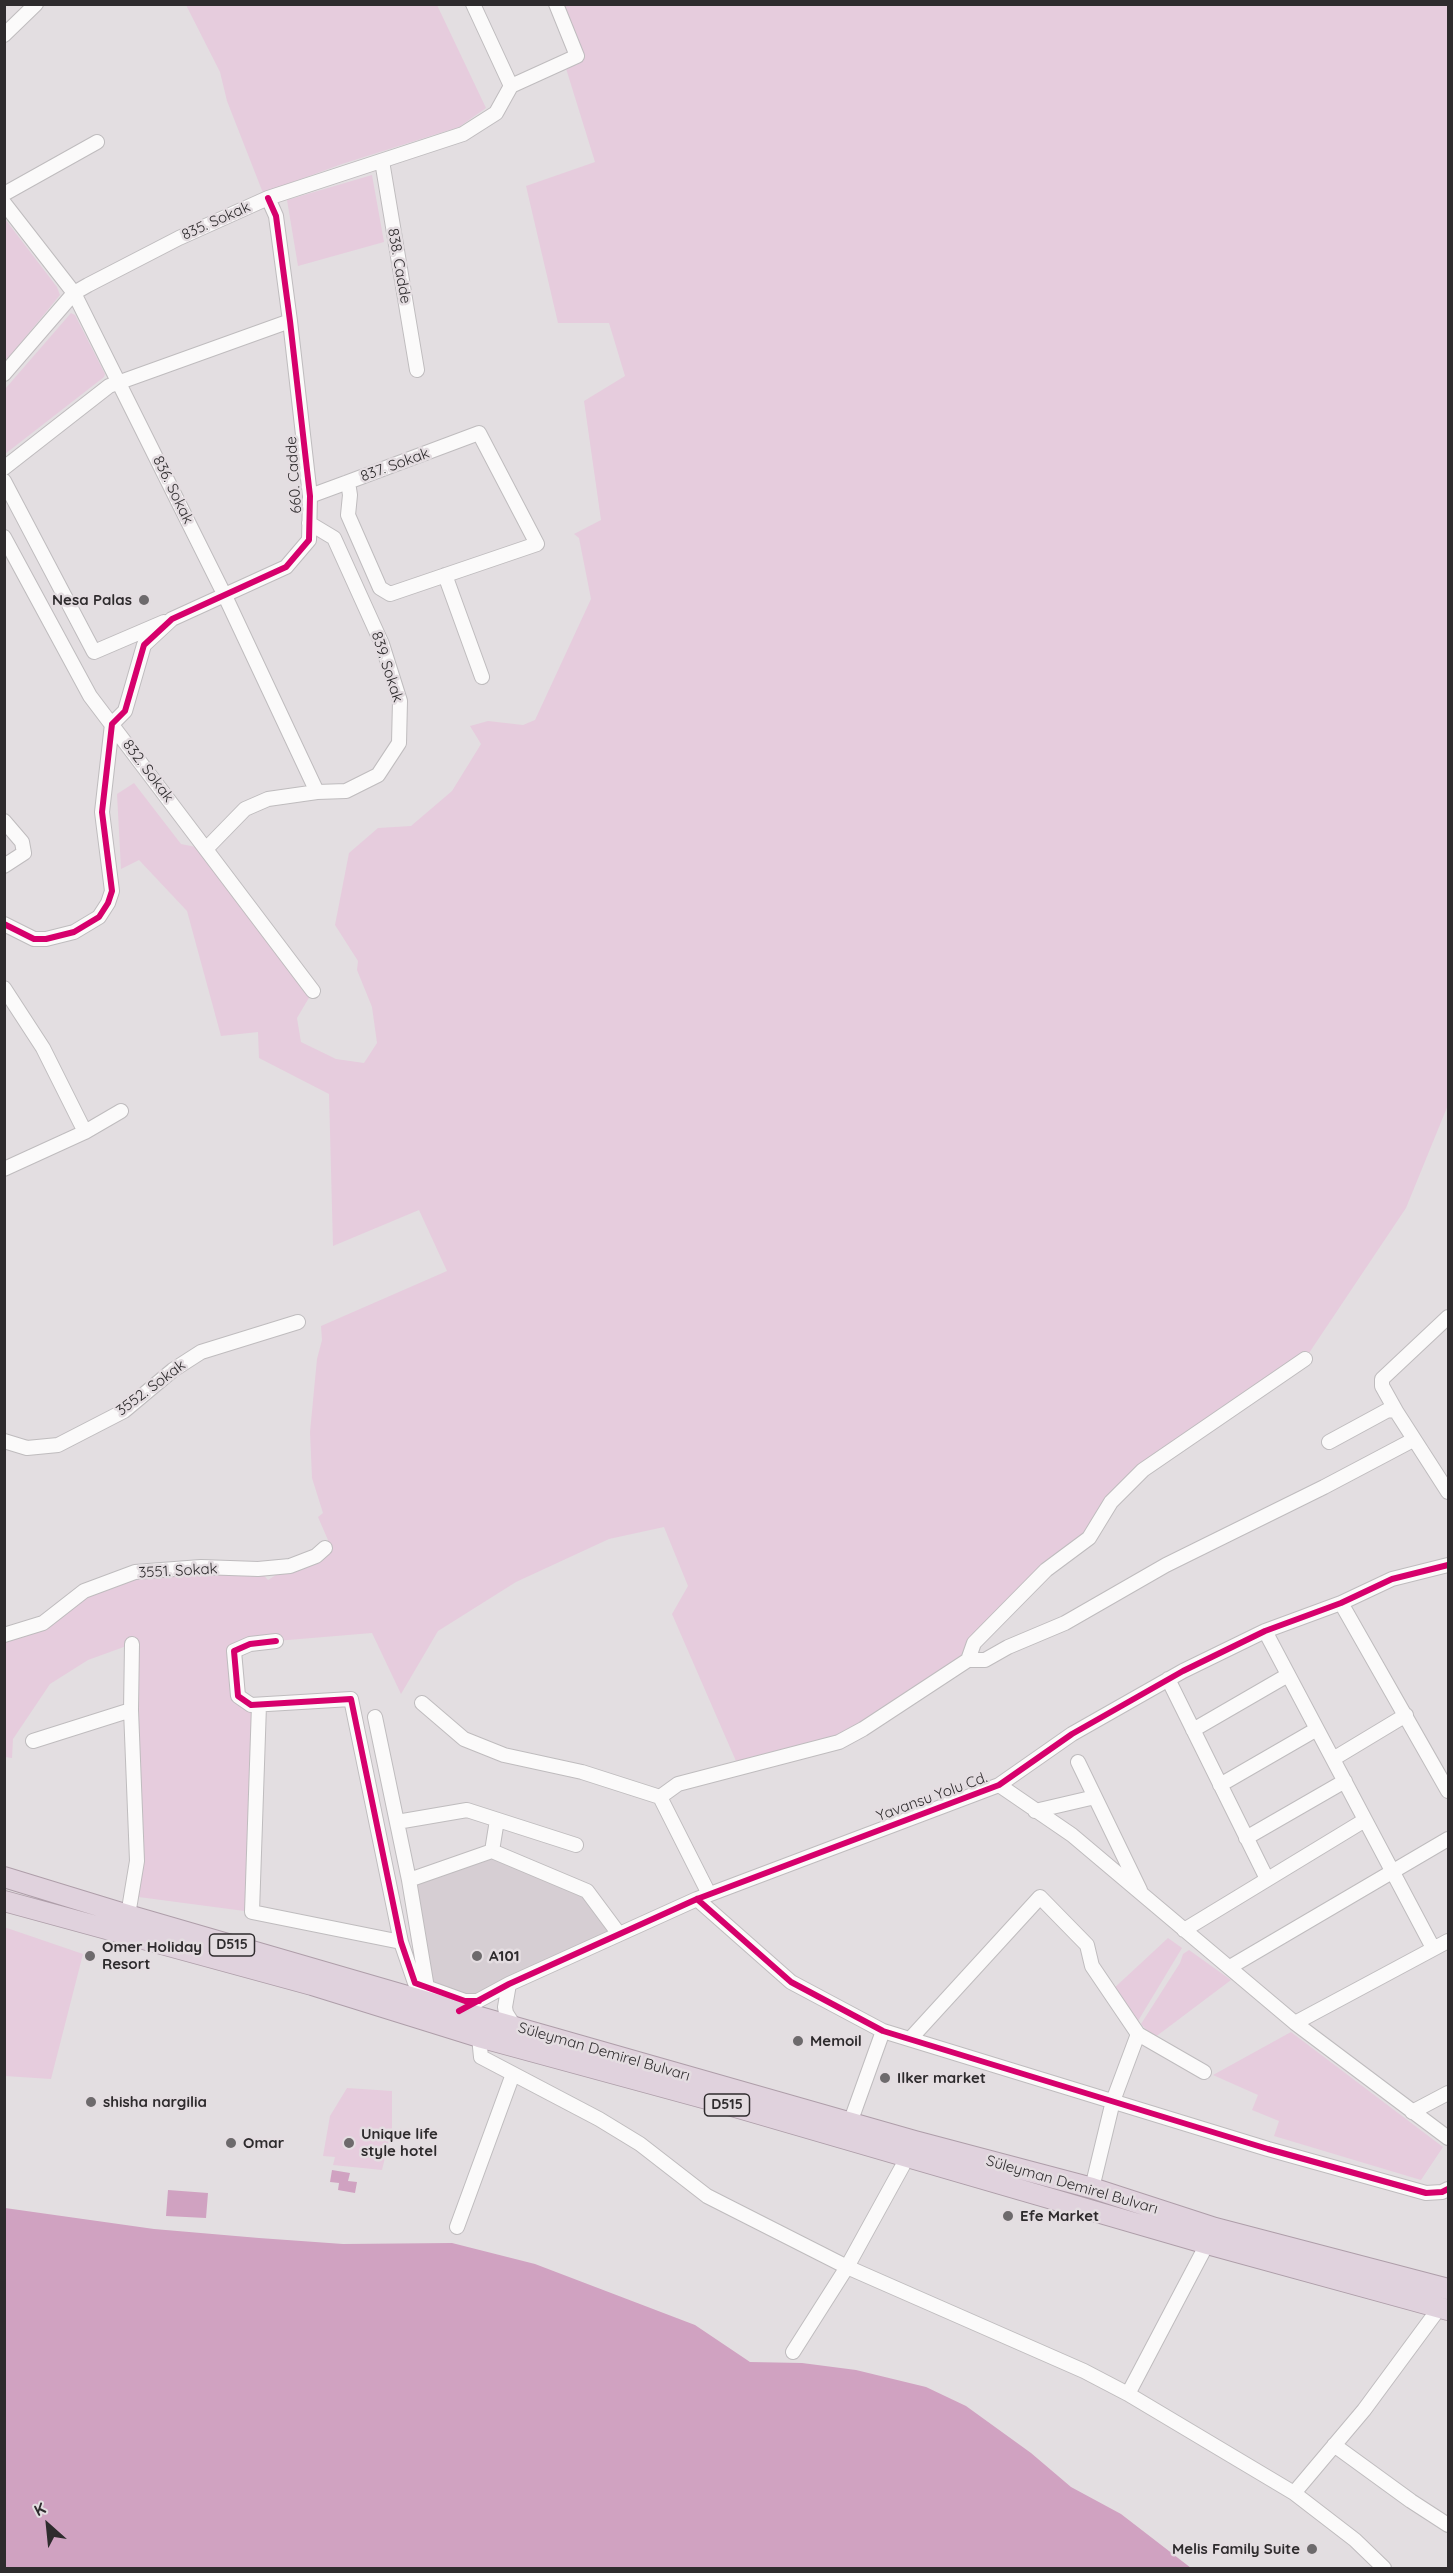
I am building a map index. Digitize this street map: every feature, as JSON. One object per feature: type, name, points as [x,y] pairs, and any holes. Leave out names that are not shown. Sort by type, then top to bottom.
[{"type":"highway","name":"Süleyman Demirel Bulvarı","points":[[4,1877],[128,1915],[850,2123],[1092,2188],[1215,2228],[1449,2289]]},
{"type":"highway","name":"Süleyman Demirel Bulvarı","points":[[4,1901],[312,1985],[479,2037],[718,2102],[1207,2244],[1444,2309]]},
{"type":"street","points":[[4,34],[36,4]]},
{"type":"street","points":[[473,4],[511,86],[577,56],[556,4]]},
{"type":"street","name":"835. Sokak","points":[[4,374],[74,292],[179,238],[268,198],[463,134],[496,112],[511,86]]},
{"type":"street","points":[[4,194],[97,142]]},
{"type":"street","name":"838. Cadde","points":[[381,161],[417,370]]},
{"type":"street","name":"660. Cadde","points":[[112,724],[125,711],[144,645],[172,619],[286,567],[309,540],[310,496],[290,321],[276,216],[268,198]]},
{"type":"street","name":"836. Sokak","points":[[4,203],[74,292],[225,596],[317,792]]},
{"type":"street","points":[[4,468],[109,386],[290,321]]},
{"type":"street","name":"837. Sokak","points":[[310,496],[479,433],[537,544],[445,575]]},
{"type":"street","points":[[4,481],[94,652],[172,619]]},
{"type":"street","points":[[348,482],[350,495],[348,515],[380,588],[390,594],[445,575],[482,677]]},
{"type":"street","name":"839. Sokak","points":[[206,849],[245,809],[268,799],[317,792],[346,791],[378,775],[399,743],[400,701],[382,644],[334,538],[309,524]]},
{"type":"street","name":"832. Sokak","points":[[4,537],[90,696],[313,992]]},
{"type":"street","points":[[4,924],[33,939],[46,939],[74,932],[87,925],[99,917],[108,903],[112,891],[102,812],[112,724]]},
{"type":"street","points":[[4,821],[22,842],[24,853],[4,866]]},
{"type":"street","points":[[4,988],[43,1048],[85,1131]]},
{"type":"street","points":[[4,1169],[85,1131],[121,1111]]},
{"type":"street","points":[[1449,1317],[1382,1379],[1382,1386],[1413,1440],[1449,1492]]},
{"type":"street","name":"3552. Sokak","points":[[4,1441],[27,1448],[58,1445],[124,1411],[173,1370],[201,1352],[298,1322]]},
{"type":"street","points":[[968,1660],[974,1643],[1046,1570],[1089,1538],[1111,1502],[1143,1470],[1305,1359]]},
{"type":"street","points":[[1329,1442],[1388,1410],[1396,1411]]},
{"type":"street","points":[[660,1797],[678,1784],[839,1742],[863,1729],[968,1660],[985,1660],[1008,1647],[1065,1623],[1166,1565],[1413,1440]]},
{"type":"street","name":"3551. Sokak","points":[[4,1635],[43,1623],[84,1591],[135,1572],[201,1567],[258,1569],[290,1566],[316,1556],[325,1548]]},
{"type":"street","name":"Yavansu Yolu Cd.","points":[[459,2011],[509,1984],[703,1896],[999,1785],[1072,1734],[1168,1679],[1265,1631],[1341,1603],[1392,1579],[1449,1565]]},
{"type":"street","points":[[1341,1603],[1449,1791]]},
{"type":"street","points":[[1265,1631],[1432,1948]]},
{"type":"street","points":[[276,1641],[250,1644],[234,1651],[238,1696],[251,1705],[351,1699],[401,1942],[415,1983],[465,2001],[478,2001]]},
{"type":"street","points":[[128,1915],[137,1861],[131,1710],[132,1644]]},
{"type":"street","points":[[1193,1730],[1288,1675]]},
{"type":"street","points":[[1168,1679],[1267,1879]]},
{"type":"street","points":[[422,1703],[464,1739],[504,1755],[582,1772],[660,1797],[703,1896],[791,1982],[883,2031],[1268,2148],[1426,2193],[1449,2189]]},
{"type":"street","points":[[259,1705],[252,1912],[401,1942]]},
{"type":"street","points":[[33,1741],[131,1710]]},
{"type":"street","points":[[1332,1759],[1406,1715]]},
{"type":"street","points":[[375,1717],[409,1880],[427,1988]]},
{"type":"street","points":[[1220,1785],[1317,1729]]},
{"type":"street","points":[[1078,1762],[1143,1896]]},
{"type":"street","points":[[1246,1838],[1344,1781]]},
{"type":"street","points":[[999,1785],[1072,1835],[1295,2023],[1449,2138]]},
{"type":"street","points":[[1035,1811],[1095,1797]]},
{"type":"street","points":[[397,1822],[467,1810],[576,1845]]},
{"type":"street","points":[[492,1851],[497,1820]]},
{"type":"street","points":[[1184,1930],[1365,1820]]},
{"type":"street","points":[[1230,1967],[1449,1839]]},
{"type":"street","points":[[409,1880],[492,1851],[587,1891],[619,1934]]},
{"type":"street","points":[[911,2038],[1040,1897],[1087,1945],[1092,1966],[1138,2034],[1204,2073]]},
{"type":"street","points":[[1295,2023],[1432,1948],[1449,1941]]},
{"type":"street","points":[[509,1984],[506,2013],[515,2027]]},
{"type":"street","points":[[850,2123],[883,2031]]},
{"type":"street","points":[[1092,2188],[1113,2101],[1138,2034]]},
{"type":"street","points":[[479,2037],[481,2057],[599,2119],[640,2144],[707,2196],[847,2267],[1084,2371],[1128,2394],[1294,2493],[1355,2540],[1384,2568]]},
{"type":"street","points":[[457,2227],[513,2073]]},
{"type":"street","points":[[1412,2112],[1449,2093]]},
{"type":"street","points":[[793,2352],[847,2267],[907,2158]]},
{"type":"street","points":[[1128,2394],[1207,2244]]},
{"type":"street","points":[[1294,2493],[1444,2309]]},
{"type":"street","points":[[1334,2445],[1411,2502],[1449,2525]]},
{"type":"shaded area","points":[[186,5],[437,5],[486,108],[459,127],[342,164],[263,193],[227,101],[220,72]]},
{"type":"shaded area","points":[[556,5],[1448,5],[1448,1105],[1406,1208],[1305,1359],[1143,1470],[1089,1538],[1046,1570],[968,1660],[863,1729],[739,1768],[672,1614],[688,1586],[664,1527],[609,1539],[516,1582],[438,1631],[401,1694],[372,1633],[276,1641],[234,1651],[238,1696],[259,1705],[252,1912],[131,1896],[132,1644],[88,1660],[50,1684],[13,1739],[12,1758],[5,1757],[5,1635],[13,1633],[84,1591],[135,1572],[258,1569],[268,1580],[290,1566],[331,1547],[318,1517],[323,1513],[312,1478],[310,1432],[317,1359],[322,1340],[321,1326],[447,1271],[419,1210],[333,1246],[329,1094],[259,1058],[258,1032],[221,1036],[187,911],[139,860],[121,869],[117,794],[134,783],[181,844],[206,849],[313,991],[297,1018],[301,1042],[336,1059],[364,1063],[377,1043],[372,1007],[357,970],[358,961],[335,925],[349,853],[378,828],[411,826],[452,791],[481,744],[470,726],[488,721],[523,725],[535,720],[591,599],[579,538],[574,534],[601,520],[584,401],[625,376],[609,323],[558,323],[526,186],[595,162],[564,62],[577,56]]},
{"type":"shaded area","points":[[372,175],[384,242],[298,266],[287,200]]},
{"type":"shaded area","points":[[5,219],[57,287],[60,295],[5,362]]},
{"type":"shaded area","points":[[71,313],[75,315],[105,374],[104,377],[5,454],[5,389]]},
{"type":"shaded area","points":[[492,1851],[587,1891],[619,1934],[479,2001],[427,1988],[409,1880]]},
{"type":"shaded area","points":[[4,1927],[83,1954],[51,2079],[5,2076]]},
{"type":"shaded area","points":[[1168,1938],[1182,1948],[1138,2021],[1112,1990]]},
{"type":"shaded area","points":[[1189,1950],[1231,1980],[1154,2038],[1141,2024],[1180,1963],[1183,1954]]},
{"type":"shaded area","points":[[1291,2032],[1443,2147],[1421,2180],[1274,2136],[1279,2121],[1252,2110],[1258,2095],[1213,2075]]},
{"type":"shaded area","points":[[347,2088],[392,2091],[392,2128],[382,2170],[333,2165],[335,2157],[323,2156],[330,2116]]},
{"type":"shaded area","points":[[332,2170],[350,2173],[348,2181],[357,2182],[355,2193],[338,2190],[339,2183],[330,2182]]},
{"type":"shaded area","points":[[168,2190],[208,2193],[206,2218],[166,2216]]},
{"type":"shaded area","points":[[5,2208],[154,2229],[259,2238],[343,2244],[452,2243],[535,2264],[695,2325],[750,2362],[802,2363],[856,2370],[926,2387],[966,2406],[1031,2453],[1071,2487],[1121,2514],[1191,2568],[5,2568]]},
{"type":"cycle path","points":[[4,924],[34,939],[46,939],[74,932],[99,917],[112,891],[102,812],[112,724],[125,711],[144,645],[172,619],[286,567],[309,540],[310,496],[290,321],[276,216],[268,198]]},
{"type":"cycle path","points":[[459,2011],[509,1984],[697,1899],[999,1785],[1072,1734],[1183,1671],[1265,1631],[1341,1603],[1392,1579],[1448,1565]]},
{"type":"cycle path","points":[[276,1641],[250,1644],[234,1651],[238,1696],[251,1705],[351,1699],[401,1942],[415,1983],[465,2001],[479,2001]]},
{"type":"cycle path","points":[[697,1899],[791,1982],[883,2031],[1268,2149],[1426,2193],[1442,2192],[1448,2189]]},
{"type":"place","name":"Nesa Palas","points":[[144,600]]},
{"type":"place","name":"Omer Holiday Resort","points":[[90,1956]]},
{"type":"place","name":"A101","points":[[477,1956]]},
{"type":"place","name":"Memoil","points":[[798,2041]]},
{"type":"place","name":"Ilker market","points":[[885,2078]]},
{"type":"place","name":"shisha nargilia","points":[[91,2102]]},
{"type":"place","name":"Omar","points":[[231,2143]]},
{"type":"place","name":"Unique life style hotel","points":[[349,2143]]},
{"type":"place","name":"Efe Market","points":[[1008,2216]]},
{"type":"place","name":"Melis Family Suite","points":[[1312,2549]]}]
